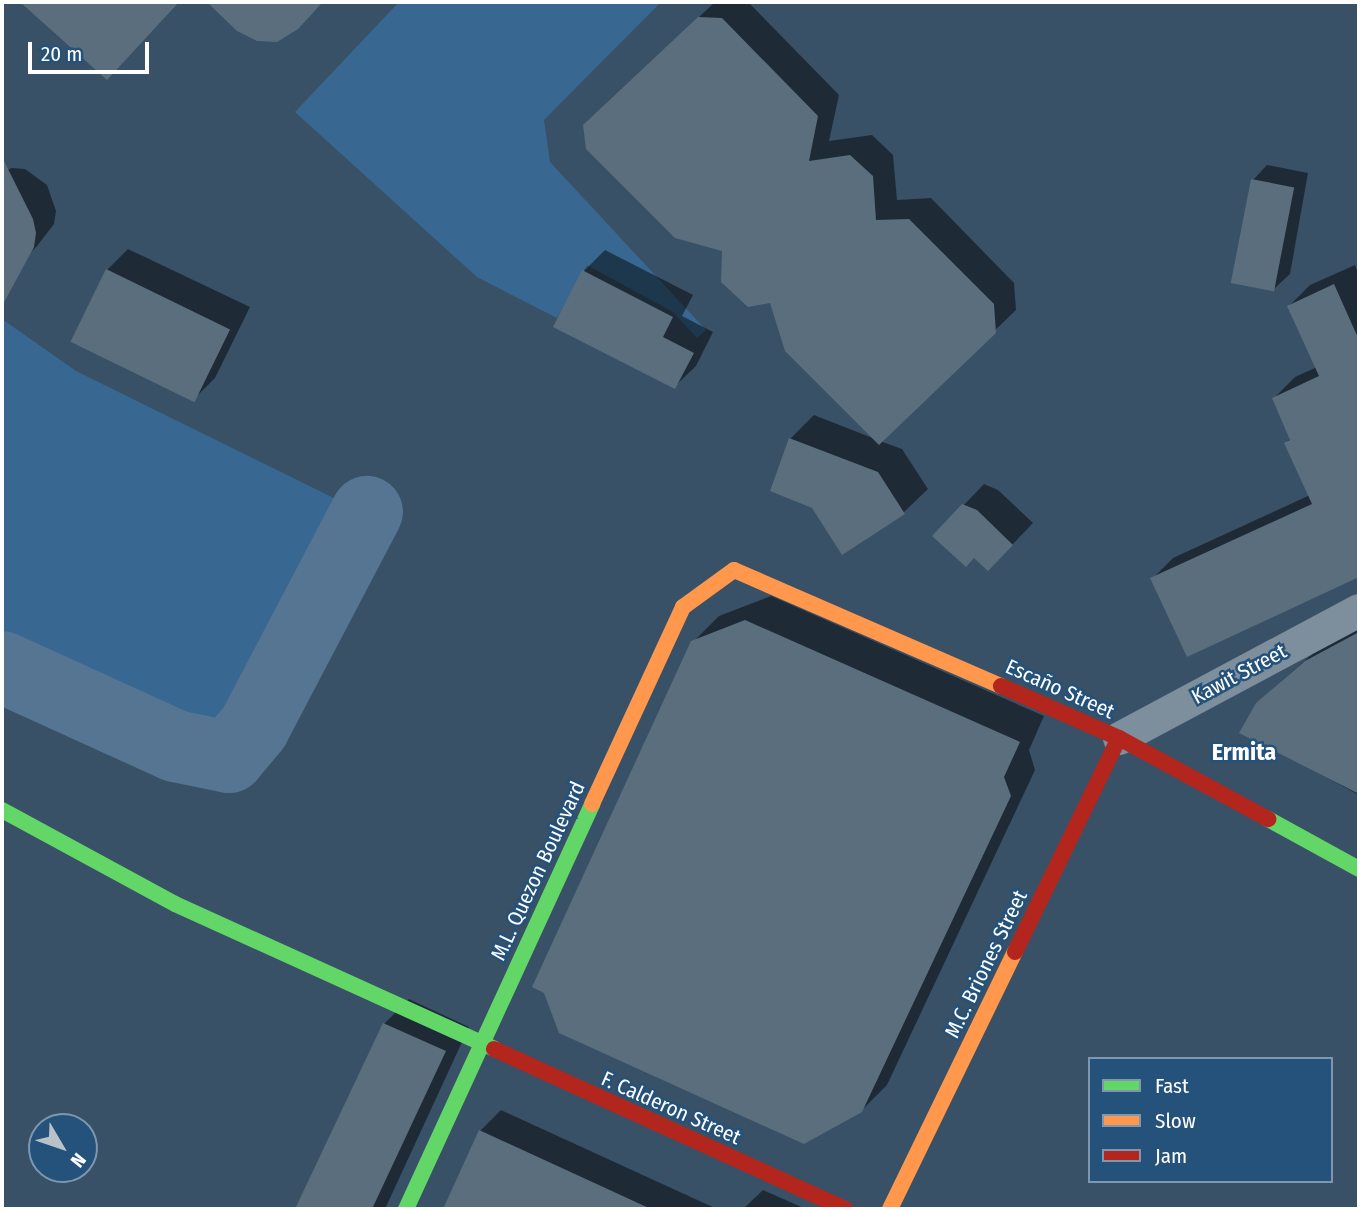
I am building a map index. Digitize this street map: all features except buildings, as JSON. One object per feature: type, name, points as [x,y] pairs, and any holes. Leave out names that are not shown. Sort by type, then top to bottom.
[{"type":"street","name":"Escaño Street","points":[[734,570],[1119,738],[1359,869]]},
{"type":"street","name":"M.L. Quezon Boulevard","points":[[406,1209],[683,607],[734,570]]},
{"type":"street","name":"Kawit Street","points":[[1119,738],[1359,610]]},
{"type":"street","name":"M.C. Briones Street","points":[[890,1209],[1119,738]]},
{"type":"street","name":"F. Calderon Street","points":[[2,810],[175,904],[845,1209]]},
{"type":"shaded area","points":[[399,2],[661,2],[544,120],[550,162],[706,330],[697,338],[673,312],[587,265],[557,318],[477,277],[295,112]]},
{"type":"shaded area","points":[[2,319],[76,371],[356,509],[220,747],[2,650]]},
{"type":"waterway","points":[[2,667],[175,746],[229,757],[254,727],[367,512]]},
{"type":"traffic: fast","points":[[406,1209],[592,804]]},
{"type":"traffic: fast","points":[[2,810],[175,904],[494,1049]]},
{"type":"traffic: fast","points":[[1268,819],[1359,869]]},
{"type":"traffic: slow","points":[[592,804],[683,607],[734,570],[1001,686]]},
{"type":"traffic: slow","points":[[890,1209],[1015,952]]},
{"type":"traffic: jam","points":[[1001,686],[1119,738],[1268,819]]},
{"type":"traffic: jam","points":[[1015,952],[1119,738]]},
{"type":"traffic: jam","points":[[494,1049],[845,1209]]},
{"type":"district","name":"Ermita","points":[[1244,753]]}]
